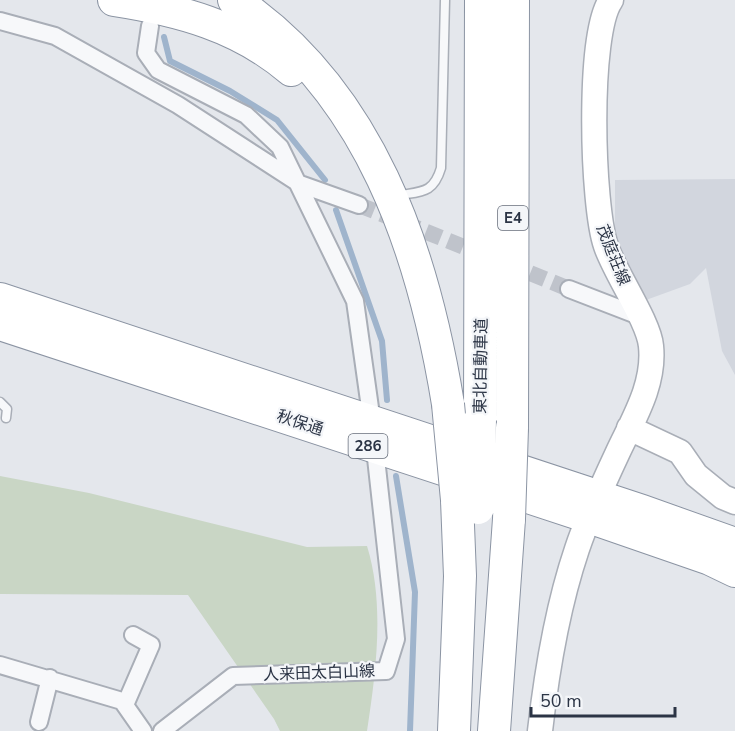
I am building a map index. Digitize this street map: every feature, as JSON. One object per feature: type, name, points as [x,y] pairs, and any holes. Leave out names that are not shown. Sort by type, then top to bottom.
[{"type":"highway","points":[[114,0],[177,11],[204,19],[257,45],[318,94],[373,161]]},
{"type":"highway","points":[[234,0],[268,25],[318,74],[341,104],[392,196],[411,244],[439,346],[468,504],[460,576],[454,731]]},
{"type":"highway","name":"東北自動車道","points":[[463,731],[468,504],[480,420],[481,3]]},
{"type":"highway","name":"東北自動車道","points":[[495,731],[509,519],[521,4]]},
{"type":"highway","name":"秋保通","points":[[0,299],[373,435]]},
{"type":"highway","name":"秋保通","points":[[0,324],[373,435],[593,507],[735,544]]},
{"type":"highway","name":"秋保通","points":[[593,507],[735,571]]},
{"type":"street","name":"茂庭荘線","points":[[540,731],[559,606],[593,507],[647,389],[652,366],[651,342],[606,248],[596,198],[596,59],[599,30],[605,8],[611,0]]},
{"type":"street","points":[[0,21],[55,36],[178,105],[300,184],[359,205]]},
{"type":"street","points":[[150,26],[146,53],[158,70],[246,115],[280,147],[355,301],[373,435]]},
{"type":"street","points":[[569,289],[639,316]]},
{"type":"street","points":[[629,428],[680,452],[696,475],[723,497],[735,502]]},
{"type":"street","name":"人来田太白山線","points":[[162,731],[233,676],[386,671],[396,639],[373,435]]},
{"type":"street","points":[[125,705],[151,645],[133,635]]},
{"type":"street","points":[[0,665],[122,701],[143,731]]},
{"type":"street","points":[[39,722],[50,678]]},
{"type":"lane","points":[[392,196],[429,189],[436,182],[441,168],[445,2]]},
{"type":"lane","points":[[0,402],[7,409],[6,418]]},
{"type":"shaded area","points":[[735,179],[735,375],[722,351],[706,268],[690,284],[646,300],[615,241],[615,180]]},
{"type":"green space","points":[[0,476],[89,493],[307,547],[367,546],[376,591],[377,638],[367,731],[280,731],[188,595],[0,594]]},
{"type":"waterway","points":[[164,37],[170,61],[230,91],[277,120],[325,180]]},
{"type":"waterway","points":[[336,210],[382,341],[387,400]]},
{"type":"waterway","points":[[396,476],[415,592],[410,731]]},
{"type":"tunnel","points":[[359,205],[484,255]]},
{"type":"tunnel","points":[[508,264],[569,289]]}]
